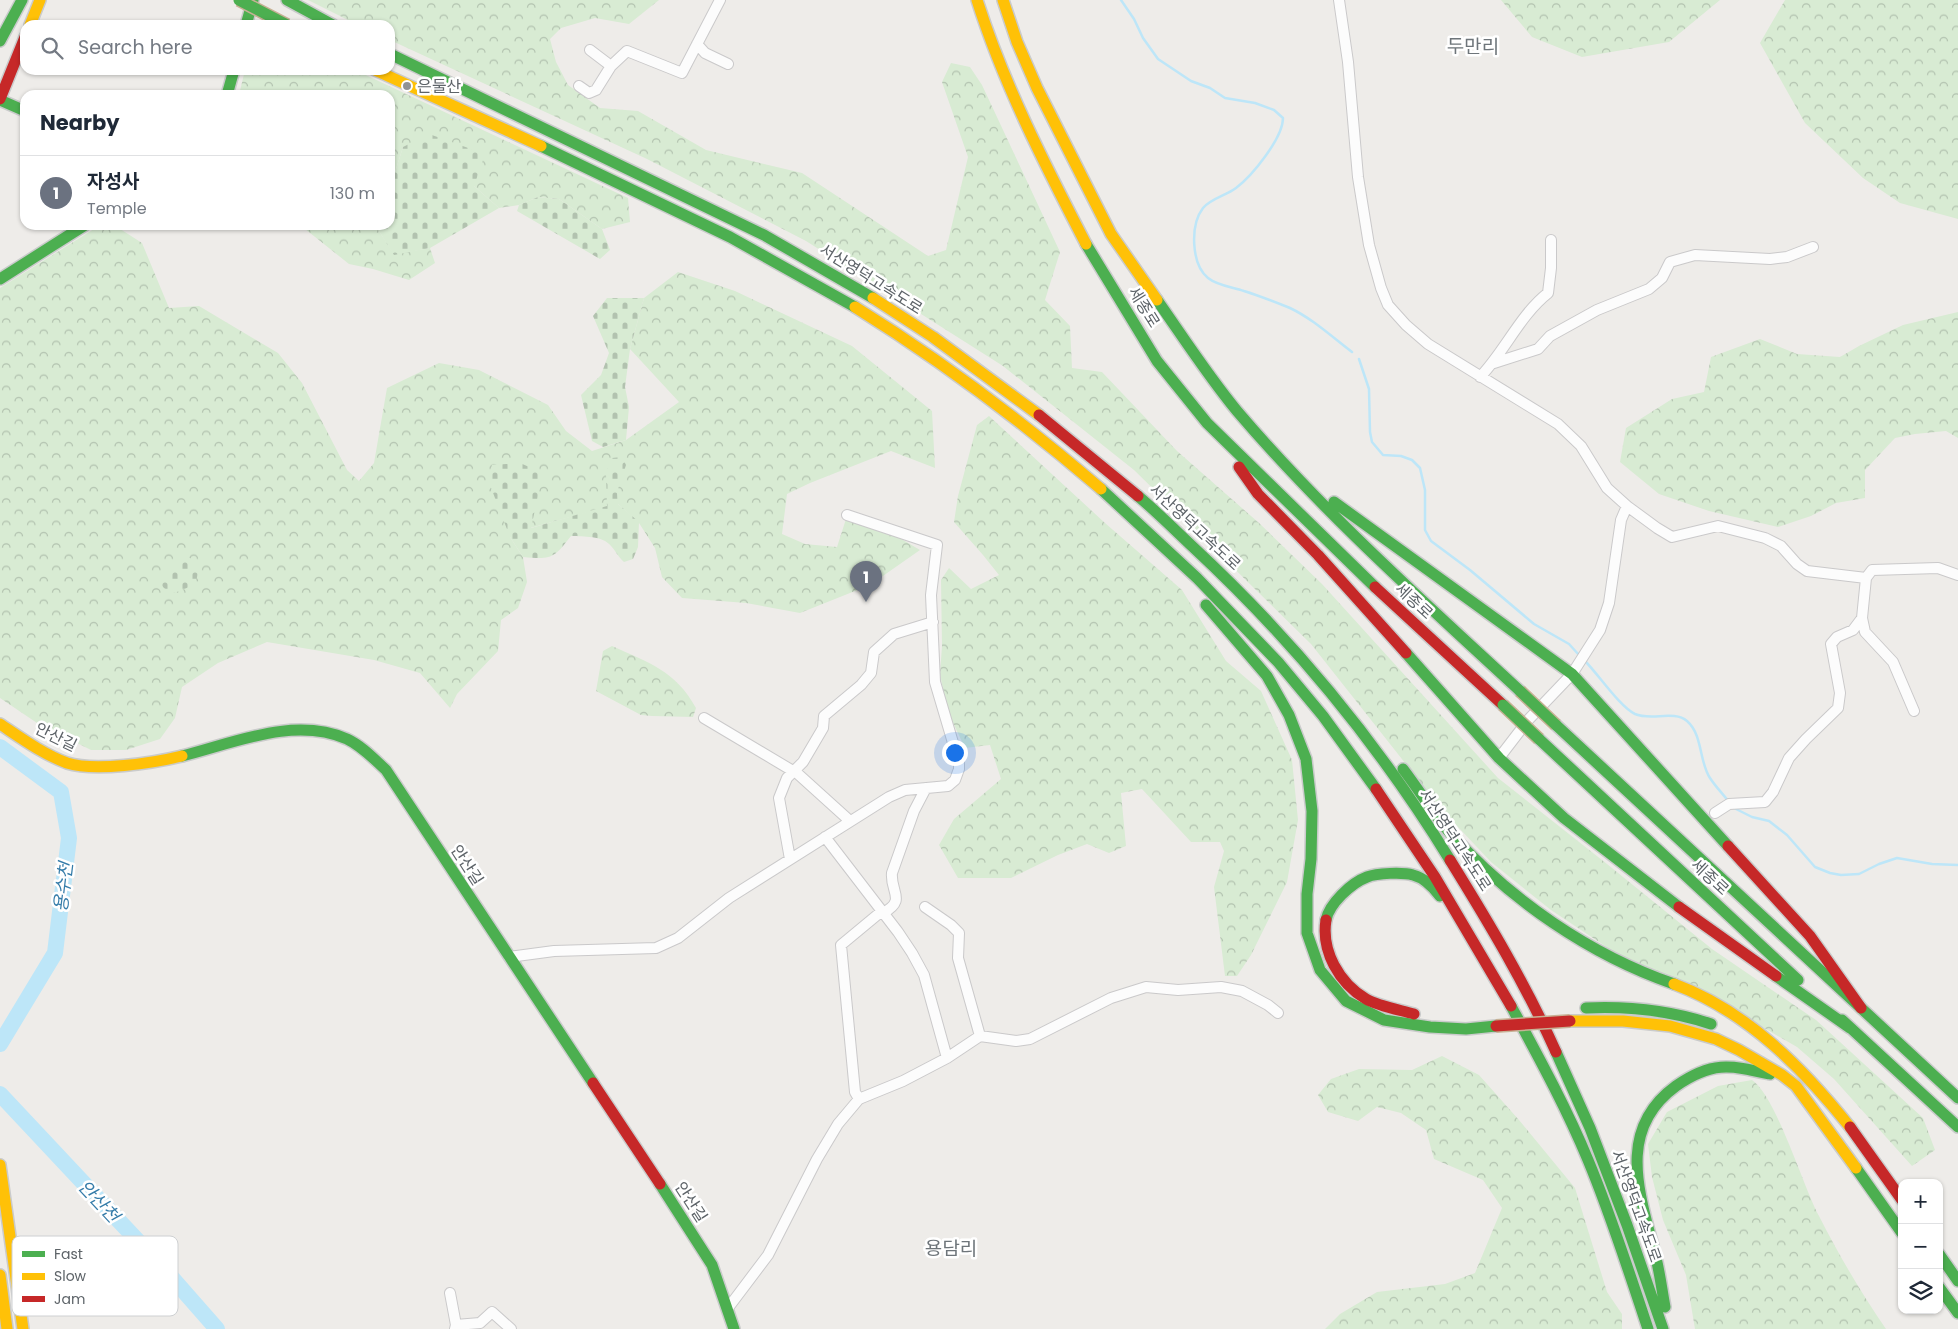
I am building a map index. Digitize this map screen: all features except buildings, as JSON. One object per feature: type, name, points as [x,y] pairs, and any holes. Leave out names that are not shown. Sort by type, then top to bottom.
[{"type":"main road","points":[[0,41],[22,0]]},
{"type":"main road","points":[[32,20],[40,0]]},
{"type":"main road","points":[[239,0],[277,20]]},
{"type":"main road","points":[[247,20],[252,0]]},
{"type":"main road","points":[[287,0],[324,20]]},
{"type":"main road","name":"세종로","points":[[977,0],[987,32],[1015,102],[1037,150],[1091,253],[1157,361],[1208,423],[1346,560],[1958,1127]]},
{"type":"main road","name":"세종로","points":[[1003,0],[1017,42],[1037,88],[1062,140],[1112,234],[1236,409],[1279,458],[1364,546],[1958,1098]]},
{"type":"main road","points":[[20,50],[0,100],[20,109]]},
{"type":"main road","name":"서산영덕고속도로","points":[[395,56],[764,235],[854,285],[925,332],[1023,402],[1142,499],[1222,574],[1304,660],[1382,760],[1444,850],[1494,931],[1543,1024],[1590,1128],[1627,1225],[1663,1329]]},
{"type":"main road","points":[[228,90],[233,75]]},
{"type":"main road","name":"서산영덕고속도로","points":[[386,75],[757,250],[846,301],[928,353],[1015,418],[1132,515],[1210,591],[1290,674],[1368,776],[1428,865],[1477,944],[1578,1136],[1615,1232],[1648,1329]]},
{"type":"main road","points":[[0,279],[77,230]]},
{"type":"main road","points":[[1015,418],[1168,568]]},
{"type":"main road","points":[[1208,423],[1258,494],[1318,556],[1499,758],[1564,818],[1698,922],[1850,1028]]},
{"type":"main road","points":[[1279,458],[1394,547],[1572,674],[1810,936],[1861,1008]]},
{"type":"main road","points":[[1196,595],[1237,639],[1267,676],[1289,715],[1306,759],[1312,811],[1311,859],[1307,894],[1307,933],[1320,970],[1346,1001],[1384,1020],[1430,1027],[1466,1028],[1496,1026],[1616,1006],[1653,1008],[1687,1016],[1726,1030]]},
{"type":"main road","points":[[1304,660],[1388,750],[1456,840],[1508,889],[1555,924],[1589,945],[1635,970],[1696,993],[1741,1020],[1799,1067],[1856,1134],[1898,1194]]},
{"type":"main road","name":"안산길","points":[[0,724],[71,764],[128,764],[176,758],[283,730],[327,732],[348,739],[368,753],[386,770],[689,1228],[712,1265],[734,1329]]},
{"type":"main road","points":[[1456,1016],[1416,1015],[1392,1009],[1366,999],[1340,977],[1328,952],[1324,934],[1328,911],[1343,893],[1367,877],[1391,874],[1414,875],[1431,884],[1477,944]]},
{"type":"main road","points":[[1505,1014],[1554,1010]]},
{"type":"main road","points":[[1571,1015],[1651,1022],[1694,1031],[1726,1042],[1742,1050],[1792,1082],[1841,1146],[1898,1227]]},
{"type":"main road","points":[[1751,1041],[1799,1067]]},
{"type":"main road","points":[[1670,1329],[1656,1261],[1638,1189],[1636,1155],[1645,1120],[1664,1094],[1692,1075],[1712,1067],[1739,1067],[1760,1070],[1792,1082]]},
{"type":"main road","points":[[0,1165],[12,1251]]},
{"type":"main road","points":[[1943,1260],[1958,1281]]},
{"type":"main road","points":[[0,1275],[7,1329]]},
{"type":"main road","points":[[1943,1292],[1958,1313]]},
{"type":"main road","points":[[21,1316],[23,1329]]},
{"type":"street","points":[[579,86],[589,92],[596,90],[611,66],[627,51],[682,73],[720,0]]},
{"type":"street","points":[[1339,0],[1348,62],[1358,177],[1369,245],[1380,288],[1388,304],[1406,325],[1428,344],[1558,424],[1581,446],[1607,488],[1627,506],[1672,537],[1718,526],[1765,538],[1781,546],[1797,564],[1808,571],[1866,578]]},
{"type":"street","points":[[697,44],[705,54],[728,64]]},
{"type":"street","points":[[590,50],[611,66]]},
{"type":"street","points":[[1480,377],[1494,363],[1536,303],[1548,293],[1551,268],[1551,240]]},
{"type":"street","points":[[1494,363],[1538,349],[1550,336],[1597,310],[1649,289],[1662,278],[1670,262],[1695,255],[1770,259],[1787,257],[1813,247]]},
{"type":"street","points":[[1499,758],[1529,719],[1572,674],[1577,663],[1589,649],[1600,630],[1609,603],[1621,520],[1627,506]]},
{"type":"street","points":[[509,957],[554,951],[656,948],[678,938],[729,898],[889,797],[905,790],[948,786],[955,780],[959,763],[935,682],[931,596],[937,545],[847,515]]},
{"type":"street","points":[[1914,711],[1893,662],[1865,632],[1862,618],[1866,578],[1872,570],[1938,568],[1958,575]]},
{"type":"street","points":[[1715,813],[1733,804],[1765,802],[1773,792],[1789,758],[1838,708],[1840,693],[1831,644],[1837,638],[1853,630],[1862,618]]},
{"type":"street","points":[[790,860],[779,798],[787,778],[803,762],[823,728],[824,716],[861,685],[871,673],[874,652],[894,634],[933,622]]},
{"type":"street","points":[[704,718],[794,772],[850,820]]},
{"type":"street","points":[[859,1099],[855,1092],[841,945],[896,903],[897,898],[891,880],[892,873],[914,811],[926,788]]},
{"type":"street","points":[[825,837],[912,953],[924,975],[947,1058]]},
{"type":"street","points":[[925,907],[951,925],[958,933],[958,958],[980,1036]]},
{"type":"street","points":[[728,1308],[768,1255],[817,1158],[838,1124],[859,1099],[903,1081],[947,1058],[980,1036],[1016,1041],[1030,1039],[1111,998],[1146,987],[1178,990],[1220,987],[1242,991],[1268,1005],[1278,1013]]},
{"type":"street","points":[[450,1293],[456,1327],[480,1323],[492,1312],[511,1329]]},
{"type":"green space","points":[[308,0],[659,0],[629,24],[595,18],[561,28],[550,39],[556,62],[568,85],[600,108],[638,111],[706,150],[802,173],[928,256],[946,250],[968,157],[942,82],[951,63],[970,67],[982,85],[1060,252],[1045,300],[1070,326],[1072,368],[1102,372],[1177,451],[1259,523],[1322,584],[1498,778],[1712,949],[1816,1020],[1923,1118],[1935,1150],[1912,1166],[1834,1079],[1797,1047],[1695,988],[1614,952],[1551,910],[1491,862],[1443,811],[1311,644],[1134,470],[1003,366],[806,241],[647,159],[395,42],[395,20],[348,20]]},
{"type":"green space","points":[[1501,0],[1720,0],[1669,42],[1582,57],[1532,37]]},
{"type":"green space","points":[[1785,0],[1958,0],[1958,219],[1900,203],[1863,178],[1805,123],[1760,43]]},
{"type":"green space","points":[[244,75],[366,75],[628,198],[630,222],[602,229],[559,199],[538,197],[519,205],[499,208],[474,186],[403,147],[395,172],[395,90],[240,90]]},
{"type":"green space","points":[[429,134],[485,154],[474,186],[499,208],[430,248],[394,255],[378,230],[395,230],[395,172],[403,147]]},
{"type":"green space","points":[[538,197],[559,199],[602,229],[610,250],[600,259],[517,211],[519,205]]},
{"type":"green space","points":[[92,230],[122,230],[142,243],[169,308],[199,306],[278,353],[302,383],[347,470],[359,481],[374,463],[387,388],[439,363],[479,370],[548,405],[566,431],[592,451],[626,440],[679,402],[630,349],[644,298],[678,272],[735,291],[852,346],[932,411],[935,468],[891,451],[810,483],[787,494],[782,534],[805,544],[837,547],[846,519],[898,537],[920,550],[870,585],[800,613],[746,603],[682,598],[662,577],[655,548],[639,523],[618,504],[530,528],[510,537],[523,557],[527,582],[518,608],[501,620],[498,651],[457,694],[450,708],[420,673],[374,660],[267,642],[218,663],[182,687],[175,718],[160,739],[126,750],[91,750],[37,723],[0,698],[0,288]]},
{"type":"green space","points":[[306,230],[378,230],[394,254],[430,248],[435,263],[409,280],[349,264]]},
{"type":"green space","points":[[607,298],[644,298],[630,349],[625,387],[629,407],[626,440],[603,447],[592,441],[581,395],[601,375],[609,353],[593,316]]},
{"type":"green space","points":[[1958,312],[1958,438],[1946,431],[1895,438],[1865,470],[1865,498],[1836,503],[1811,516],[1778,527],[1709,511],[1659,494],[1620,462],[1626,428],[1672,399],[1704,392],[1711,357],[1760,339],[1797,354],[1840,357],[1903,325]]},
{"type":"green space","points":[[989,416],[1105,523],[1182,590],[1226,661],[1261,691],[1292,760],[1298,820],[1287,882],[1251,955],[1237,976],[1225,976],[1214,887],[1224,851],[1220,842],[1191,842],[1142,789],[1121,793],[1126,846],[1109,853],[1087,844],[1058,855],[1011,878],[958,878],[939,845],[954,819],[1001,779],[990,745],[965,748],[947,710],[940,674],[942,646],[941,580],[949,568],[971,589],[999,575],[954,522],[958,496],[977,425]]},
{"type":"green space","points":[[622,457],[626,465],[617,492],[618,504],[639,522],[638,547],[633,559],[624,562],[611,546],[603,540],[592,537],[571,536],[552,556],[540,558],[523,557],[510,537],[490,485],[492,465],[520,463],[543,473],[531,528],[607,506],[606,473],[612,458]]},
{"type":"green space","points":[[187,557],[195,560],[198,573],[197,578],[185,589],[172,593],[159,582],[170,566]]},
{"type":"green space","points":[[612,646],[649,663],[670,676],[688,695],[696,708],[693,717],[641,715],[596,691],[603,651]]},
{"type":"green space","points":[[1442,1056],[1479,1075],[1575,1188],[1607,1292],[1622,1314],[1622,1329],[1325,1329],[1340,1314],[1377,1292],[1445,1284],[1475,1273],[1502,1208],[1483,1180],[1434,1159],[1426,1130],[1401,1113],[1377,1107],[1358,1121],[1328,1112],[1318,1095],[1331,1079],[1359,1069],[1412,1070]]},
{"type":"green space","points":[[1752,1080],[1761,1089],[1780,1122],[1813,1202],[1842,1259],[1886,1329],[1695,1329],[1686,1275],[1663,1220],[1652,1177],[1648,1144],[1667,1112],[1718,1086]]},
{"type":"waterway","points":[[1121,0],[1134,19],[1143,38],[1158,59],[1191,81],[1210,88],[1225,98],[1255,103],[1274,110],[1283,118],[1278,136],[1258,166],[1236,188],[1206,205],[1199,215],[1194,234],[1194,244],[1198,264],[1202,272],[1216,283],[1262,297],[1298,312],[1352,352]]},
{"type":"waterway","points":[[1359,359],[1369,389],[1372,442],[1383,455],[1401,456],[1412,460],[1420,468],[1425,490],[1425,530],[1431,541],[1470,570],[1534,624],[1569,644],[1579,655]]},
{"type":"waterway","points":[[1585,661],[1616,698],[1635,714],[1641,716],[1676,716],[1687,721],[1696,734],[1707,772],[1729,802]]},
{"type":"waterway","name":"용수천","points":[[0,747],[61,792],[69,838],[55,953],[0,1044]]},
{"type":"waterway","points":[[1734,808],[1752,817],[1769,821],[1787,835],[1815,867],[1830,873],[1841,875],[1859,874],[1897,858],[1932,864],[1958,865]]},
{"type":"waterway","name":"안산천","points":[[0,1094],[133,1236]]},
{"type":"waterway","name":"안산천","points":[[178,1285],[217,1329]]},
{"type":"traffic: fast","points":[[0,41],[22,0]]},
{"type":"traffic: fast","points":[[239,0],[277,20]]},
{"type":"traffic: fast","points":[[247,20],[253,0]]},
{"type":"traffic: fast","points":[[287,0],[324,20]]},
{"type":"traffic: fast","points":[[395,56],[764,235],[873,298]]},
{"type":"traffic: fast","points":[[228,90],[233,75]]},
{"type":"traffic: fast","points":[[0,100],[20,109]]},
{"type":"traffic: fast","points":[[541,146],[730,237],[855,307]]},
{"type":"traffic: fast","points":[[0,279],[77,230]]},
{"type":"traffic: fast","points":[[1086,244],[1157,361],[1207,423],[1375,587]]},
{"type":"traffic: fast","points":[[1157,300],[1237,411],[1304,485],[1374,555],[1520,691]]},
{"type":"traffic: fast","points":[[1101,489],[1197,578],[1278,662],[1323,716],[1376,789]]},
{"type":"traffic: fast","points":[[1138,496],[1230,582],[1299,656],[1364,735],[1423,818],[1450,860]]},
{"type":"traffic: fast","points":[[1334,502],[1572,674],[1728,846]]},
{"type":"traffic: fast","points":[[1206,605],[1267,676],[1289,715],[1306,759],[1312,811],[1311,859],[1307,894],[1307,933],[1320,970],[1346,1001],[1384,1020],[1430,1027],[1466,1029],[1496,1026]]},
{"type":"traffic: fast","points":[[1406,653],[1499,758],[1564,818],[1679,907]]},
{"type":"traffic: fast","points":[[1520,691],[1556,725]]},
{"type":"traffic: fast","points":[[1503,705],[1539,739]]},
{"type":"traffic: fast","points":[[1556,725],[1958,1098]]},
{"type":"traffic: fast","points":[[182,756],[264,734],[306,730],[327,733],[347,739],[363,749],[386,770],[593,1083]]},
{"type":"traffic: fast","points":[[1539,739],[1798,980]]},
{"type":"traffic: fast","points":[[1403,769],[1450,833],[1473,858],[1525,903],[1553,923],[1612,958],[1674,984]]},
{"type":"traffic: fast","points":[[1326,920],[1331,907],[1342,895],[1354,884],[1371,876],[1397,873],[1417,876],[1432,886],[1440,896]]},
{"type":"traffic: fast","points":[[1776,976],[1850,1028]]},
{"type":"traffic: fast","points":[[1511,1006],[1561,1101],[1588,1160],[1612,1223],[1648,1329]]},
{"type":"traffic: fast","points":[[1586,1008],[1618,1008],[1665,1012],[1711,1024]]},
{"type":"traffic: fast","points":[[1842,1020],[1958,1127]]},
{"type":"traffic: fast","points":[[1556,1052],[1590,1128],[1627,1225],[1663,1329]]},
{"type":"traffic: fast","points":[[1665,1307],[1639,1189],[1638,1144],[1645,1123],[1657,1104],[1676,1086],[1700,1072],[1721,1067],[1732,1067],[1770,1074]]},
{"type":"traffic: fast","points":[[1856,1168],[1898,1227]]},
{"type":"traffic: fast","points":[[660,1184],[712,1265],[734,1329]]},
{"type":"traffic: fast","points":[[1943,1260],[1958,1281]]},
{"type":"traffic: fast","points":[[1943,1292],[1958,1313]]},
{"type":"traffic: slow","points":[[32,20],[40,0]]},
{"type":"traffic: slow","points":[[977,0],[1013,94],[1086,244]]},
{"type":"traffic: slow","points":[[1003,0],[1017,42],[1037,88],[1111,234],[1157,300]]},
{"type":"traffic: slow","points":[[386,75],[541,146]]},
{"type":"traffic: slow","points":[[873,298],[933,337],[1039,415]]},
{"type":"traffic: slow","points":[[855,307],[981,393],[1101,489]]},
{"type":"traffic: slow","points":[[0,724],[49,755],[79,766],[124,766],[182,756]]},
{"type":"traffic: slow","points":[[1674,984],[1701,995],[1726,1009],[1772,1044],[1813,1084],[1850,1127]]},
{"type":"traffic: slow","points":[[1570,1021],[1623,1021],[1670,1026],[1716,1039],[1739,1050],[1782,1075],[1796,1086],[1856,1168]]},
{"type":"traffic: slow","points":[[0,1165],[12,1251]]},
{"type":"traffic: slow","points":[[0,1275],[7,1329]]},
{"type":"traffic: slow","points":[[21,1316],[23,1329]]},
{"type":"traffic: jam","points":[[0,99],[20,49]]},
{"type":"traffic: jam","points":[[1039,415],[1138,496]]},
{"type":"traffic: jam","points":[[1239,467],[1258,494],[1318,555],[1406,653]]},
{"type":"traffic: jam","points":[[1375,587],[1503,705]]},
{"type":"traffic: jam","points":[[1376,789],[1435,877],[1511,1006]]},
{"type":"traffic: jam","points":[[1728,846],[1810,936],[1861,1008]]},
{"type":"traffic: jam","points":[[1450,860],[1506,954],[1556,1052]]},
{"type":"traffic: jam","points":[[1679,907],[1776,976]]},
{"type":"traffic: jam","points":[[1326,920],[1325,932],[1329,954],[1340,975],[1348,984],[1366,999],[1383,1006],[1414,1014]]},
{"type":"traffic: jam","points":[[1496,1026],[1570,1021]]},
{"type":"traffic: jam","points":[[593,1083],[660,1184]]},
{"type":"traffic: jam","points":[[1850,1127],[1898,1194]]},
{"type":"place","name":"은둘산","points":[[407,86]]},
{"type":"place","name":"자성사","points":[[866,602]]},
{"type":"district","name":"두만리","points":[[1473,46]]},
{"type":"district","name":"용담리","points":[[951,1248]]}]
